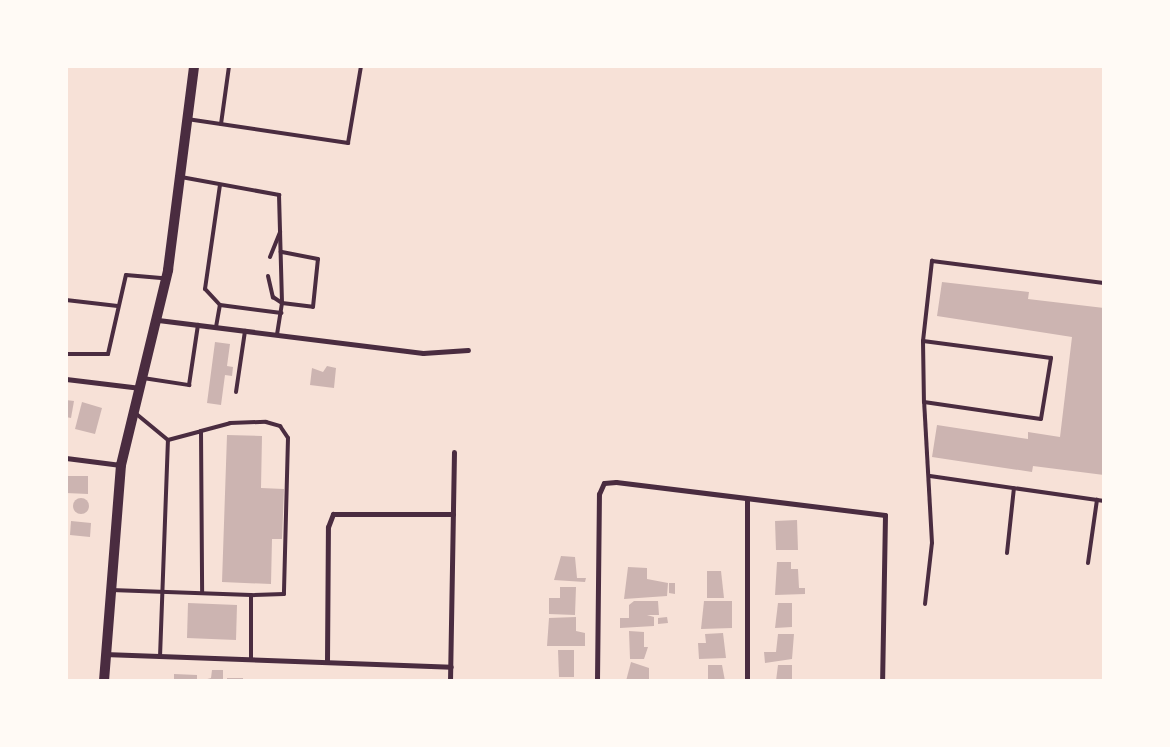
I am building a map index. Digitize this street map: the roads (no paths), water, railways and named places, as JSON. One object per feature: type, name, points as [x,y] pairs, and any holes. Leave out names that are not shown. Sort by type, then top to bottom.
[{"type":"main road","points":[[104,681],[104,654],[120,465],[158,320],[167,278],[194,66]]},
{"type":"street","points":[[158,320],[423,352],[468,350]]},
{"type":"street","points":[[66,379],[142,383]]},
{"type":"street","points":[[450,681],[454,452]]},
{"type":"street","points":[[66,458],[120,465]]},
{"type":"street","points":[[597,681],[599,494],[604,483],[885,516],[882,681]]},
{"type":"street","points":[[747,499],[747,681]]},
{"type":"street","points":[[327,662],[328,527],[333,514],[453,514]]},
{"type":"street","points":[[104,654],[451,667]]},
{"type":"lane","points":[[221,124],[229,66]]},
{"type":"lane","points":[[187,119],[348,143],[360,66]]},
{"type":"lane","points":[[180,177],[279,196],[282,304],[277,335]]},
{"type":"lane","points":[[220,185],[205,289],[220,305],[281,313]]},
{"type":"lane","points":[[270,257],[280,232]]},
{"type":"lane","points":[[268,276],[273,297],[282,304],[313,307],[318,259],[281,252]]},
{"type":"lane","points":[[925,604],[932,543],[930,476],[924,402],[923,341],[932,261],[1104,283]]},
{"type":"lane","points":[[66,354],[102,358],[108,354],[126,275],[167,278]]},
{"type":"lane","points":[[66,300],[118,306]]},
{"type":"lane","points":[[216,327],[220,305]]},
{"type":"lane","points":[[142,383],[189,385],[198,325]]},
{"type":"lane","points":[[236,392],[244,331]]},
{"type":"lane","points":[[923,341],[1051,358],[1041,419],[924,402]]},
{"type":"lane","points":[[134,412],[168,440]]},
{"type":"lane","points":[[110,590],[252,595],[284,594],[288,438],[280,426],[266,422],[230,423],[168,440]]},
{"type":"lane","points":[[201,431],[202,593]]},
{"type":"lane","points":[[160,657],[168,440]]},
{"type":"lane","points":[[930,476],[1104,501]]},
{"type":"lane","points":[[1007,553],[1014,488]]},
{"type":"lane","points":[[1088,563],[1097,500]]},
{"type":"lane","points":[[251,660],[252,595]]}]
